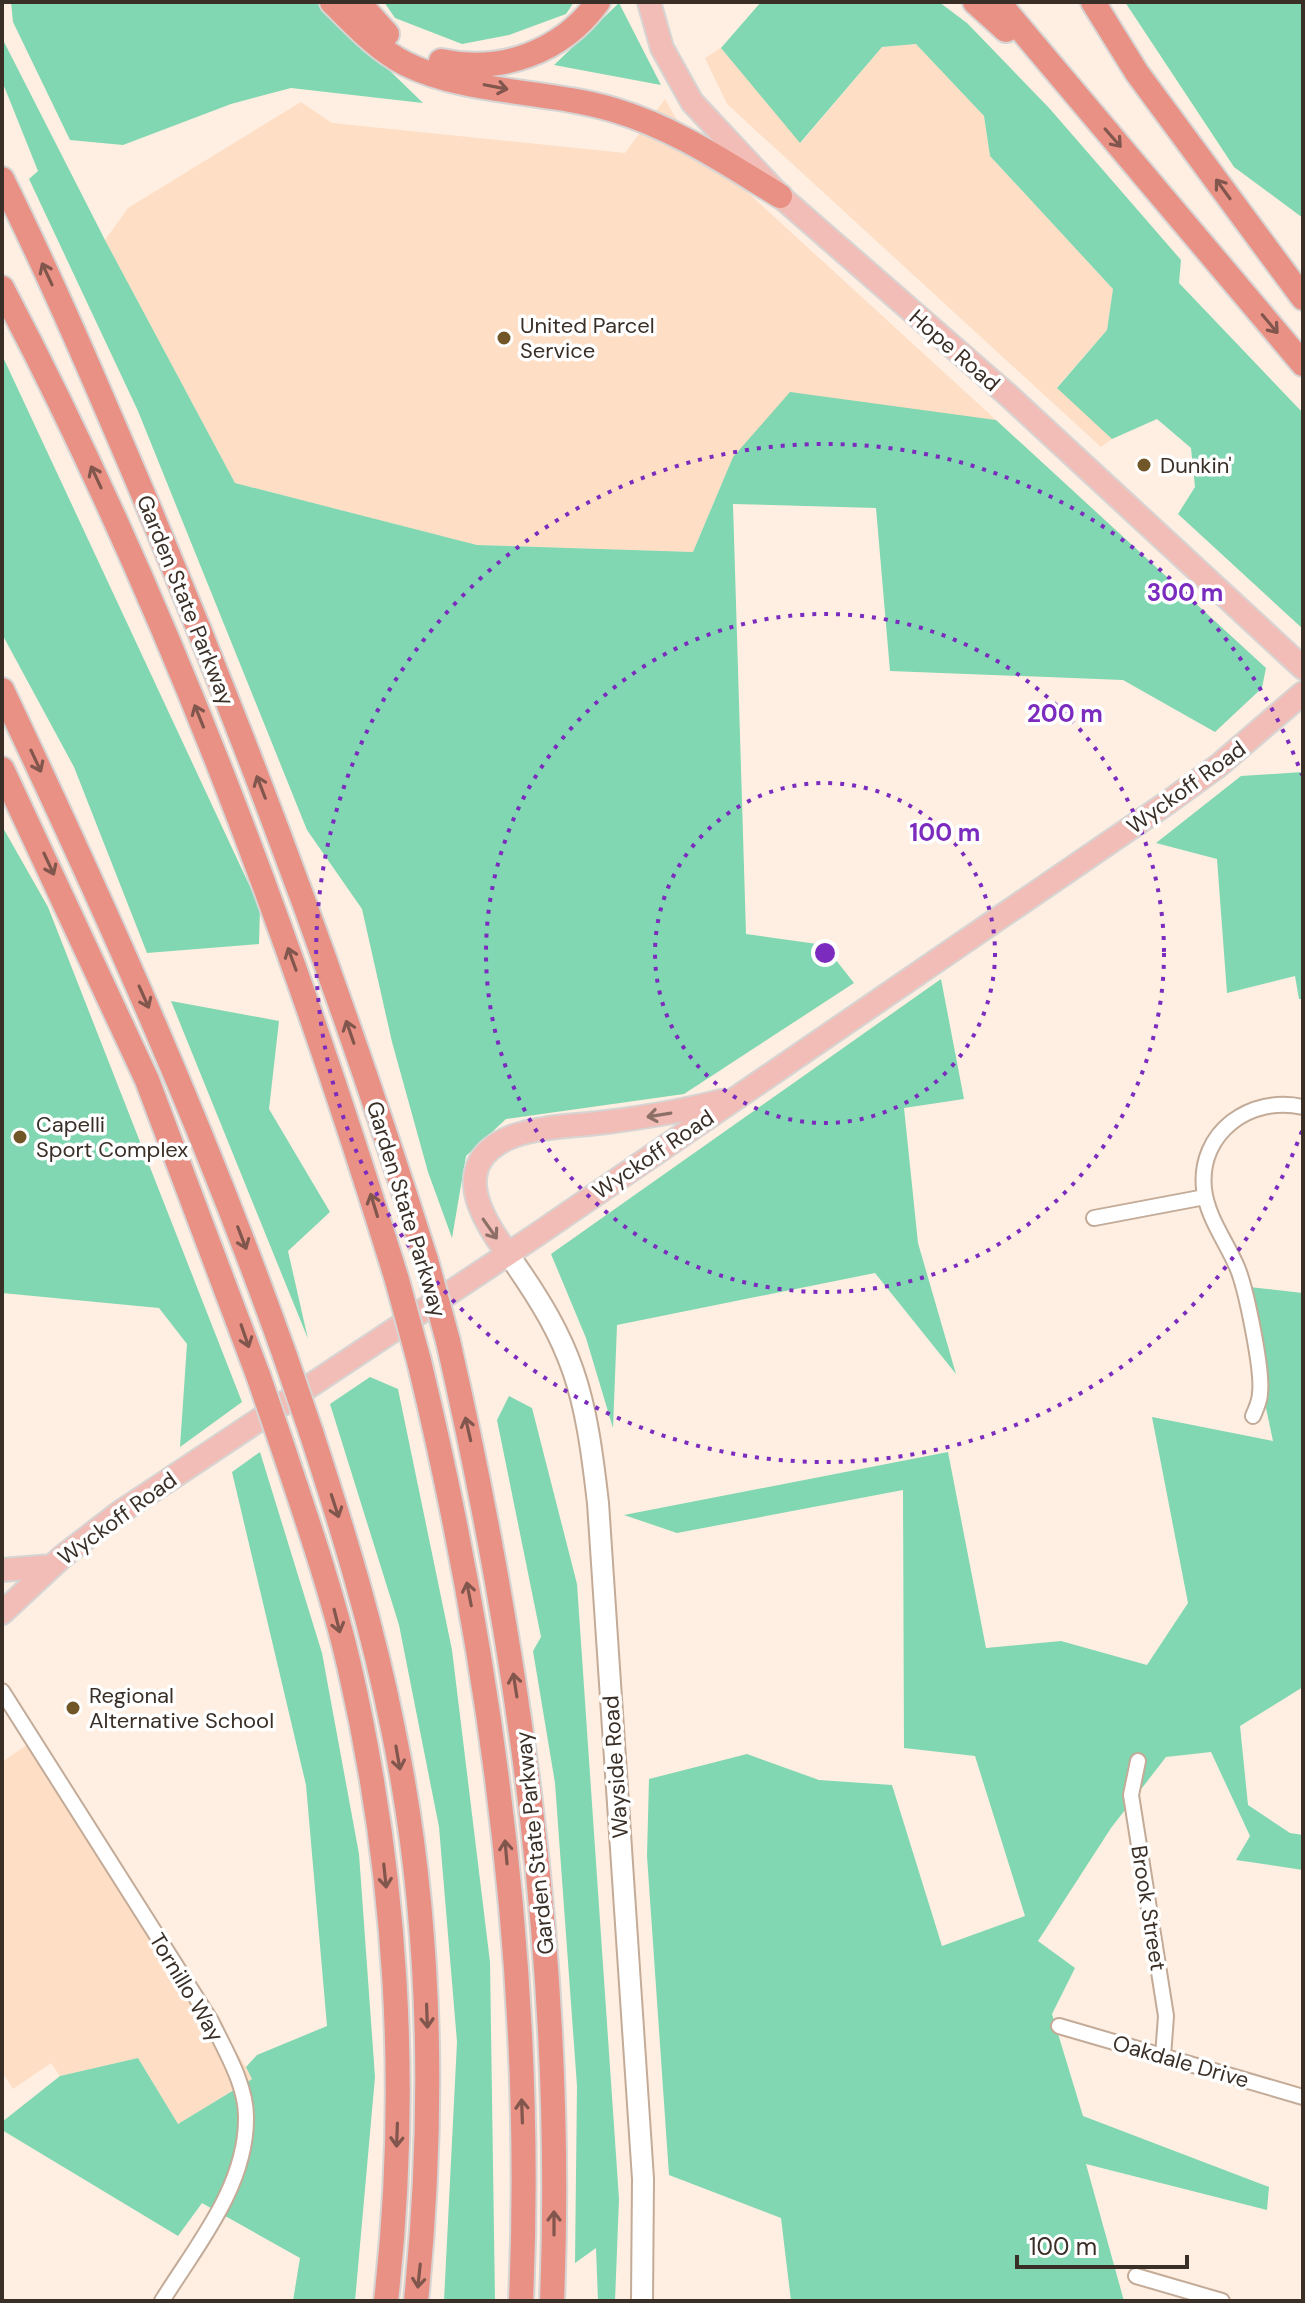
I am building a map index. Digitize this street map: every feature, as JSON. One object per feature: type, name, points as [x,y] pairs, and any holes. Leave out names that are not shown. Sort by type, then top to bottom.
[{"type":"highway","points":[[332,2],[368,38],[405,63],[430,73],[584,102],[638,118],[690,140],[780,196]]},
{"type":"highway","points":[[358,2],[387,34],[417,52],[451,63],[486,65],[522,58],[544,49],[564,37],[598,2]]},
{"type":"highway","points":[[975,2],[1061,80]]},
{"type":"highway","points":[[998,2],[1303,364]]},
{"type":"highway","points":[[1077,2],[1137,73],[1303,298]]},
{"type":"highway","points":[[1093,2],[1137,73]]},
{"type":"highway","name":"Garden State Parkway","points":[[2,179],[79,345],[223,688],[337,993],[426,1260],[448,1341],[505,1622],[539,1871],[553,2106],[552,2301]]},
{"type":"highway","name":"Garden State Parkway","points":[[2,288],[121,532],[236,806],[299,979],[397,1280],[419,1361],[471,1603],[503,1827],[519,2013],[523,2146],[521,2301]]},
{"type":"highway","points":[[2,690],[165,1047],[285,1356],[311,1432],[378,1657],[396,1743],[415,1865],[429,2073],[427,2175],[416,2301]]},
{"type":"highway","points":[[2,769],[147,1080],[258,1375],[312,1532],[348,1663],[385,1873],[397,2013],[398,2117],[386,2301]]},
{"type":"main road","name":"Hope Road","points":[[649,2],[667,60],[692,102],[780,196],[1009,396],[1303,668]]},
{"type":"main road","name":"Wyckoff Road","points":[[2,1613],[52,1566],[119,1513],[508,1254],[1167,803],[1218,766],[1303,693]]},
{"type":"main road","points":[[508,1254],[482,1218],[475,1196],[482,1163],[499,1143],[521,1134],[654,1116],[735,1098]]},
{"type":"main road","points":[[2,1570],[52,1566]]},
{"type":"street","points":[[1253,1416],[1260,1386],[1244,1287],[1205,1197],[1206,1162],[1215,1140],[1229,1123],[1246,1111],[1271,1104],[1303,1107]]},
{"type":"street","points":[[1094,1218],[1205,1197]]},
{"type":"street","name":"Wayside Road","points":[[508,1254],[544,1304],[563,1340],[577,1375],[590,1428],[598,1503],[643,2179],[642,2301]]},
{"type":"street","name":"Tornillo Way","points":[[2,1691],[211,2021],[233,2066],[247,2117],[241,2157],[216,2219],[162,2301]]},
{"type":"street","name":"Brook Street","points":[[1138,1761],[1131,1795],[1166,2016],[1163,2056]]},
{"type":"street","name":"Oakdale Drive","points":[[1059,2026],[1303,2097]]},
{"type":"street","points":[[1136,2276],[1222,2301]]},
{"type":"shaded area","points":[[916,44],[984,116],[990,156],[1113,289],[1107,330],[1057,387],[1112,439],[1101,447],[727,104],[705,58],[721,48],[801,143],[882,47]]},
{"type":"shaded area","points":[[665,99],[686,136],[996,420],[950,415],[733,457],[693,552],[477,545],[235,483],[105,240],[128,208],[301,102],[332,123],[625,153]]},
{"type":"shaded area","points":[[34,1740],[253,2078],[178,2124],[138,2058],[60,2076],[51,2063],[13,2089],[2,2072],[2,1762]]},
{"type":"green space","points":[[11,2],[319,2],[423,103],[291,88],[231,104],[123,145],[70,140],[13,22]]},
{"type":"green space","points":[[384,2],[574,2],[566,14],[509,35],[462,44],[395,18]]},
{"type":"green space","points":[[761,2],[939,2],[967,23],[1050,109],[1181,260],[1179,283],[1303,413],[1303,629],[1178,514],[1195,487],[1191,448],[1157,419],[1112,439],[1057,388],[1107,330],[1113,289],[990,156],[984,116],[916,44],[882,47],[800,143],[721,48]]},
{"type":"green space","points":[[1125,2],[1303,2],[1303,218],[1234,167]]},
{"type":"green space","points":[[619,3],[661,85],[554,65]]},
{"type":"green space","points":[[2,38],[105,240],[235,483],[477,545],[693,552],[733,457],[790,392],[996,420],[1266,668],[1262,688],[1215,732],[1123,680],[890,671],[876,508],[733,504],[746,934],[824,945],[854,983],[684,1094],[506,1119],[466,1156],[452,1238],[428,1172],[392,1042],[362,909],[307,830],[138,411],[29,179],[38,171],[2,81]]},
{"type":"green space","points":[[2,355],[260,908],[259,944],[147,953],[74,767],[2,634]]},
{"type":"green space","points":[[1303,772],[1303,999],[1299,999],[1295,976],[1227,993],[1217,859],[1156,843],[1241,776]]},
{"type":"green space","points":[[2,826],[48,907],[242,1402],[180,1447],[187,1344],[159,1308],[2,1293]]},
{"type":"green space","points":[[941,979],[964,1099],[904,1108],[918,1243],[956,1374],[875,1273],[617,1325],[613,1428],[586,1338],[551,1254]]},
{"type":"green space","points":[[171,1001],[279,1021],[269,1109],[330,1212],[288,1251],[308,1339]]},
{"type":"green space","points":[[1240,1286],[1303,1293],[1303,1687],[1240,1726],[1248,1805],[1290,1833],[1303,1835],[1303,1870],[1236,1860],[1250,1836],[1211,1752],[1166,1757],[1111,1828],[1038,1941],[1075,1968],[1052,2014],[1083,2116],[1269,2187],[1267,2210],[1086,2164],[1124,2301],[791,2301],[781,2218],[669,2175],[647,1856],[649,1779],[747,1754],[819,1780],[892,1785],[942,1946],[1025,1916],[975,1756],[904,1748],[903,1490],[677,1533],[624,1515],[948,1452],[986,1648],[1061,1641],[1147,1665],[1188,1603],[1152,1417],[1273,1441]]},
{"type":"green space","points":[[370,1377],[398,1389],[452,1650],[490,1962],[495,2301],[444,2301],[457,2042],[439,1827],[399,1625],[330,1404]]},
{"type":"green space","points":[[509,1396],[532,1408],[577,1584],[619,2199],[615,2301],[598,2301],[596,2248],[575,2263],[577,2086],[555,1783],[533,1651],[541,1637],[497,1420]]},
{"type":"green space","points":[[260,1452],[322,1653],[359,1854],[375,2077],[355,2301],[293,2301],[300,2258],[202,2203],[178,2236],[2,2130],[2,2122],[60,2076],[138,2058],[178,2124],[252,2079],[246,2067],[257,2055],[327,2026],[306,1785],[232,1472]]},
{"type":"place","name":"United Parcel Service","points":[[504,338]]},
{"type":"place","name":"Dunkin'","points":[[1144,465]]},
{"type":"place","name":"Capelli Sport Complex","points":[[20,1137]]},
{"type":"place","name":"Regional Alternative School","points":[[73,1708]]}]
